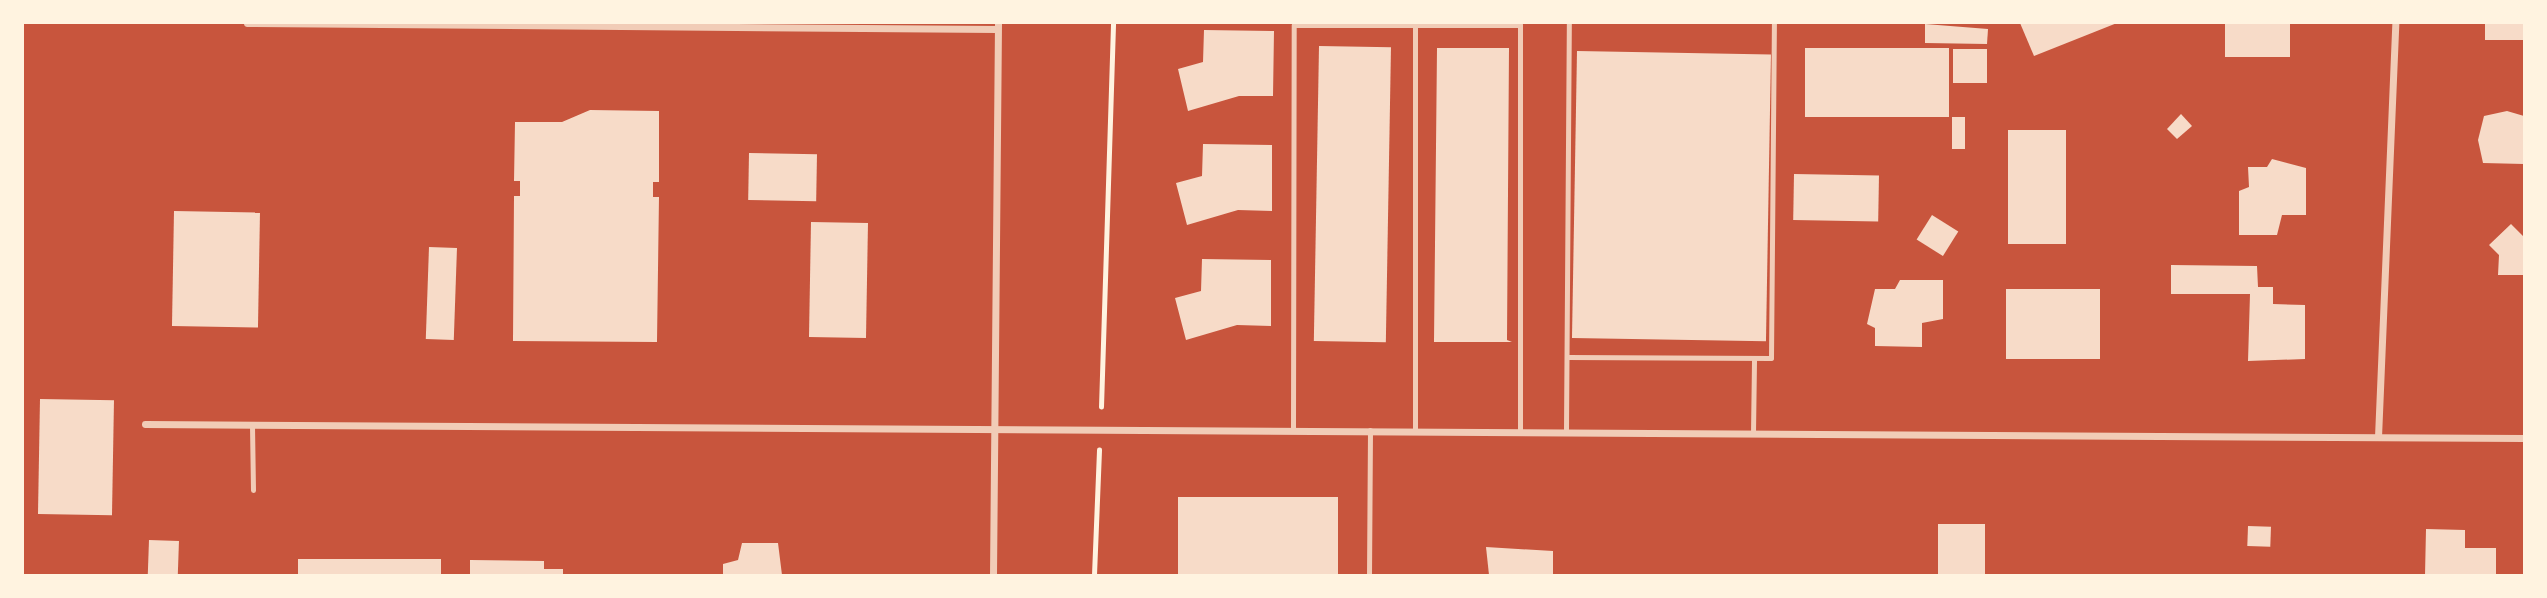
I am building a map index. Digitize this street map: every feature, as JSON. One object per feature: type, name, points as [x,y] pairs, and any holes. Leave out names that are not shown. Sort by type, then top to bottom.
[{"type":"street","points":[[247,23],[998,26],[993,575]]},
{"type":"street","points":[[2378,437],[2395,23]]},
{"type":"street","points":[[145,424],[993,425],[2524,438]]},
{"type":"lane","points":[[1566,431],[1569,23]]},
{"type":"lane","points":[[1567,357],[1771,358],[1774,23]]},
{"type":"lane","points":[[1293,429],[1294,25],[1520,25],[1520,431]]},
{"type":"lane","points":[[1415,25],[1415,430]]},
{"type":"lane","points":[[1754,358],[1754,433]]},
{"type":"lane","points":[[253,426],[253,490]]},
{"type":"lane","points":[[1369,575],[1370,430]]},
{"type":"path","points":[[1094,575],[1113,23]]},
{"type":"building","points":[[2020,23],[2117,23],[2034,56]]},
{"type":"building","points":[[2225,23],[2290,23],[2290,57],[2225,57]]},
{"type":"building","points":[[2485,23],[2524,23],[2524,40],[2485,40]]},
{"type":"building","points":[[1925,24],[1988,29],[1987,44],[1925,43]]},
{"type":"building","points":[[1204,30],[1274,31],[1273,96],[1239,96],[1188,111],[1178,69],[1203,62]]},
{"type":"building","points":[[1319,46],[1391,47],[1386,342],[1314,341]]},
{"type":"building","points":[[1437,48],[1509,48],[1507,340],[1512,342],[1434,342]]},
{"type":"building","points":[[1805,48],[1949,48],[1949,117],[1805,117]]},
{"type":"building","points":[[1953,49],[1987,49],[1987,83],[1953,83]]},
{"type":"building","points":[[1577,51],[1771,54],[1766,341],[1572,338]]},
{"type":"building","points":[[590,110],[659,111],[659,182],[653,182],[653,197],[659,197],[657,342],[513,341],[514,196],[520,196],[520,181],[514,181],[515,122],[562,122]]},
{"type":"building","points":[[2507,111],[2524,116],[2524,164],[2483,163],[2478,140],[2484,116]]},
{"type":"building","points":[[2181,114],[2192,126],[2177,139],[2167,129]]},
{"type":"building","points":[[1952,117],[1965,117],[1965,149],[1952,149]]},
{"type":"building","points":[[2008,130],[2066,130],[2066,244],[2008,244]]},
{"type":"building","points":[[1203,144],[1272,145],[1272,211],[1238,210],[1187,225],[1176,183],[1202,176]]},
{"type":"building","points":[[749,153],[817,154],[816,201],[748,200]]},
{"type":"building","points":[[2272,159],[2306,168],[2306,215],[2282,215],[2277,235],[2239,235],[2239,191],[2249,187],[2248,167],[2267,167]]},
{"type":"building","points":[[1794,174],[1879,175],[1878,221],[1793,220]]},
{"type":"building","points":[[174,211],[260,213],[258,327],[172,326]]},
{"type":"building","points":[[1932,215],[1958,231],[1943,256],[1917,240]]},
{"type":"building","points":[[811,222],[868,223],[866,338],[809,337]]},
{"type":"building","points":[[2511,224],[2524,237],[2524,275],[2498,275],[2499,255],[2489,245]]},
{"type":"building","points":[[429,247],[457,248],[454,340],[426,339]]},
{"type":"building","points":[[1202,259],[1271,260],[1271,326],[1237,325],[1186,340],[1175,298],[1201,291]]},
{"type":"building","points":[[2171,265],[2257,266],[2258,287],[2273,287],[2273,304],[2305,305],[2305,359],[2248,361],[2250,294],[2171,294]]},
{"type":"building","points":[[1900,280],[1943,280],[1943,319],[1922,323],[1922,347],[1875,346],[1875,328],[1867,324],[1875,289],[1895,289]]},
{"type":"building","points":[[2006,289],[2100,289],[2100,359],[2006,359]]},
{"type":"building","points":[[40,399],[114,400],[112,515],[38,514]]},
{"type":"building","points":[[1178,497],[1338,497],[1338,575],[1178,575]]},
{"type":"building","points":[[1938,524],[1985,524],[1985,575],[1938,575]]},
{"type":"building","points":[[2248,526],[2271,527],[2270,547],[2247,546]]},
{"type":"building","points":[[2426,529],[2465,530],[2465,548],[2496,548],[2496,575],[2425,575]]},
{"type":"building","points":[[149,540],[179,541],[178,575],[148,575]]},
{"type":"building","points":[[742,543],[778,543],[782,575],[723,575],[723,564],[738,560]]},
{"type":"building","points":[[1486,547],[1553,551],[1553,575],[1489,575]]},
{"type":"building","points":[[298,559],[441,559],[441,575],[298,575]]},
{"type":"building","points":[[470,560],[544,561],[544,569],[563,569],[563,575],[470,575]]}]
